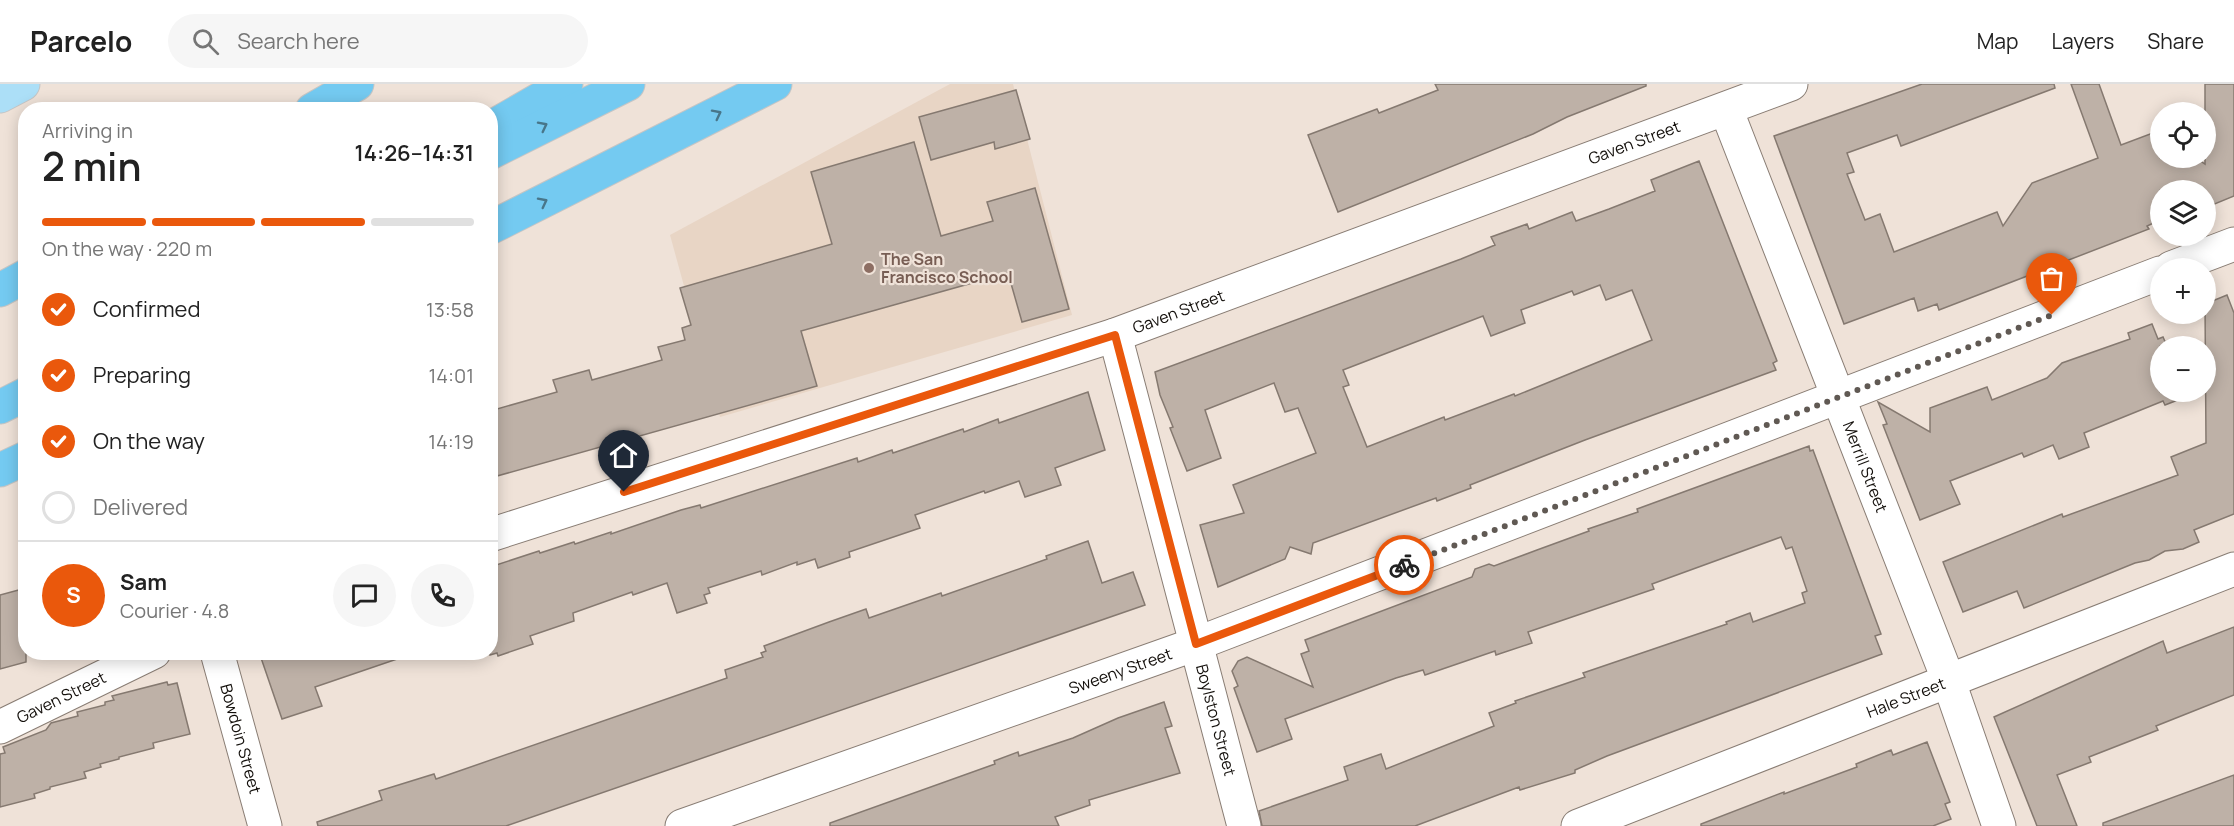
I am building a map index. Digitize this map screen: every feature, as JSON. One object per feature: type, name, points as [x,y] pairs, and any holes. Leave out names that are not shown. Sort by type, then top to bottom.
[{"type":"highway","points":[[318,102],[346,84]]},
{"type":"highway","points":[[326,102],[357,84]]},
{"type":"highway","points":[[498,123],[566,84]]},
{"type":"highway","points":[[498,149],[628,84]]},
{"type":"highway","points":[[498,224],[775,84]]},
{"type":"highway","points":[[0,290],[18,280]]},
{"type":"highway","points":[[0,407],[18,398]]},
{"type":"highway","points":[[0,470],[18,462]]},
{"type":"main road","points":[[0,96],[23,84]]},
{"type":"street","name":"Gaven Street","points":[[498,532],[1115,335],[1791,84]]},
{"type":"street","name":"Merrill Street","points":[[1726,109],[1837,399],[1948,679],[1999,826]]},
{"type":"street","points":[[2197,258],[2234,244]]},
{"type":"street","name":"Sweeny Street","points":[[682,826],[1196,644],[2150,277]]},
{"type":"street","name":"Boylston Street","points":[[1115,335],[1244,826]]},
{"type":"street","name":"Hale Street","points":[[1578,826],[1948,679],[2234,569]]},
{"type":"street","name":"Gaven Street","points":[[0,727],[138,660]]},
{"type":"street","name":"Bowdoin Street","points":[[220,660],[265,826]]},
{"type":"shaded area","name":"The San Francisco School","points":[[950,84],[1013,84],[1072,315],[720,417],[670,235]]},
{"type":"building","points":[[1435,84],[1646,84],[1646,86],[1338,212],[1308,135],[1377,109],[1379,113],[1438,90]]},
{"type":"building","points":[[1922,84],[2054,84],[2055,88],[1901,146],[1897,135],[1847,153],[1854,172],[1847,174],[1865,220],[1880,214],[1894,252],[1997,212],[2003,226],[2032,183],[2098,158],[2071,84],[2099,84],[2121,145],[2150,134],[2150,168],[2216,168],[2216,102],[2205,102],[2205,84],[2234,84],[2234,196],[2216,203],[2216,180],[2150,180],[2150,225],[2147,226],[2149,229],[1939,310],[1937,304],[1918,311],[1914,298],[1844,324],[1774,136]]},
{"type":"building","points":[[1016,90],[1030,139],[995,149],[994,142],[931,160],[919,117]]},
{"type":"building","points":[[914,142],[941,236],[993,221],[987,202],[1035,188],[1069,309],[1022,322],[1008,273],[801,331],[817,386],[498,476],[498,409],[557,392],[553,380],[589,370],[592,380],[662,360],[658,347],[685,340],[682,328],[691,325],[680,288],[832,244],[811,172]]},
{"type":"building","points":[[1699,161],[1777,361],[1773,363],[1776,370],[1585,440],[1470,485],[1471,488],[1437,501],[1436,498],[1313,543],[1311,554],[1290,547],[1285,559],[1218,587],[1200,525],[1244,513],[1233,485],[1316,453],[1298,408],[1285,412],[1274,383],[1205,410],[1221,458],[1187,471],[1170,428],[1173,427],[1160,395],[1155,372],[1461,259],[1495,245],[1491,237],[1527,224],[1529,229],[1572,212],[1576,221],[1609,209],[1655,191],[1651,180]],"holes":[[[1600,285],[1606,300],[1632,290],[1652,340],[1515,396],[1514,394],[1445,420],[1444,417],[1367,447],[1343,387],[1349,385],[1343,370],[1483,316],[1491,336],[1525,323],[1521,310],[1572,291],[1574,295]]]},
{"type":"building","points":[[2227,295],[2234,313],[2234,514],[2194,530],[2199,542],[2183,549],[2165,551],[2149,560],[2135,563],[2024,608],[2017,591],[1963,612],[1943,562],[2062,514],[2063,517],[2178,475],[2171,457],[2206,443],[2206,402],[2216,402],[2216,336],[2205,336],[2205,324],[2216,324],[2216,300]]},
{"type":"building","points":[[2152,324],[2157,336],[2150,336],[2150,402],[2161,402],[2084,433],[2089,447],[2059,459],[2053,445],[2024,457],[2022,453],[1950,481],[1960,504],[1920,520],[1883,425],[1887,424],[1878,402],[1930,432],[1930,408],[1987,387],[1992,400],[2047,378],[2062,363],[2130,339],[2128,333]]},
{"type":"building","points":[[1088,392],[1105,450],[1055,468],[1061,485],[1025,497],[1019,481],[985,493],[984,491],[915,515],[920,528],[849,552],[850,557],[818,568],[815,559],[797,565],[797,562],[762,575],[761,571],[708,588],[710,593],[704,595],[707,603],[677,613],[667,583],[633,595],[632,592],[573,613],[574,621],[530,636],[533,644],[498,656],[498,564],[539,551],[540,553],[611,532],[611,534],[681,510],[700,505],[701,508],[857,458],[858,462],[892,450],[893,453],[963,429],[964,432],[998,419],[999,423]]},
{"type":"building","points":[[1809,446],[1810,451],[1813,450],[1881,634],[1875,636],[1882,654],[1607,756],[1575,770],[1575,773],[1520,790],[1519,787],[1415,826],[1262,826],[1259,811],[1348,780],[1344,767],[1381,754],[1386,769],[1494,726],[1489,713],[1516,703],[1515,701],[1585,677],[1583,673],[1727,624],[1726,622],[1750,613],[1753,622],[1805,603],[1802,593],[1807,591],[1792,547],[1786,549],[1781,537],[1652,584],[1654,589],[1528,632],[1532,643],[1496,655],[1495,651],[1425,675],[1423,670],[1396,678],[1285,719],[1292,739],[1257,752],[1234,688],[1238,686],[1232,671],[1238,661],[1247,657],[1313,687],[1301,654],[1309,651],[1305,640],[1472,577],[1475,569],[1489,564],[1494,566],[1638,512],[1637,509]]},
{"type":"building","points":[[1088,541],[1102,583],[1133,572],[1145,605],[506,826],[318,826],[317,822],[382,800],[379,791],[434,774],[436,779],[727,678],[725,670],[763,657],[761,653],[766,651],[764,646],[866,609],[869,618],[941,593],[942,596],[1047,559],[1046,556]]},
{"type":"building","points":[[18,590],[18,660],[26,660],[26,662],[0,669],[0,595]]},
{"type":"building","points":[[2234,627],[2234,695],[2156,726],[2158,730],[2089,757],[2091,762],[2057,775],[2077,826],[2037,826],[1994,717],[2163,641],[2167,653]]},
{"type":"building","points":[[262,660],[394,660],[315,687],[322,706],[282,719]]},
{"type":"building","points":[[167,682],[168,685],[177,683],[190,734],[153,743],[154,748],[119,757],[119,759],[100,764],[101,767],[84,772],[86,778],[50,787],[50,789],[34,794],[35,798],[0,807],[0,754],[5,753],[3,747],[46,730],[51,723],[78,716],[77,712],[105,705],[105,702],[114,700],[112,696]]},
{"type":"building","points":[[1164,702],[1172,726],[1165,728],[1180,773],[1089,800],[1090,805],[1055,817],[1059,826],[830,826],[830,823],[995,764],[994,761],[1018,752],[1019,756],[1073,738],[1118,718]]},
{"type":"building","points":[[1927,742],[1950,802],[1945,804],[1951,819],[1933,826],[1701,826],[1701,824],[1784,792],[1784,794],[1857,767],[1856,764],[1891,750],[1893,755]]},
{"type":"building","points":[[2234,775],[2234,826],[2103,826],[2103,823]]},
{"type":"way so far","points":[[1404,565],[2052,315]]},
{"type":"place","name":"The San Francisco School","points":[[869,268]]},
{"type":"route","points":[[624,492],[1115,335],[1196,644],[1404,565]]}]
